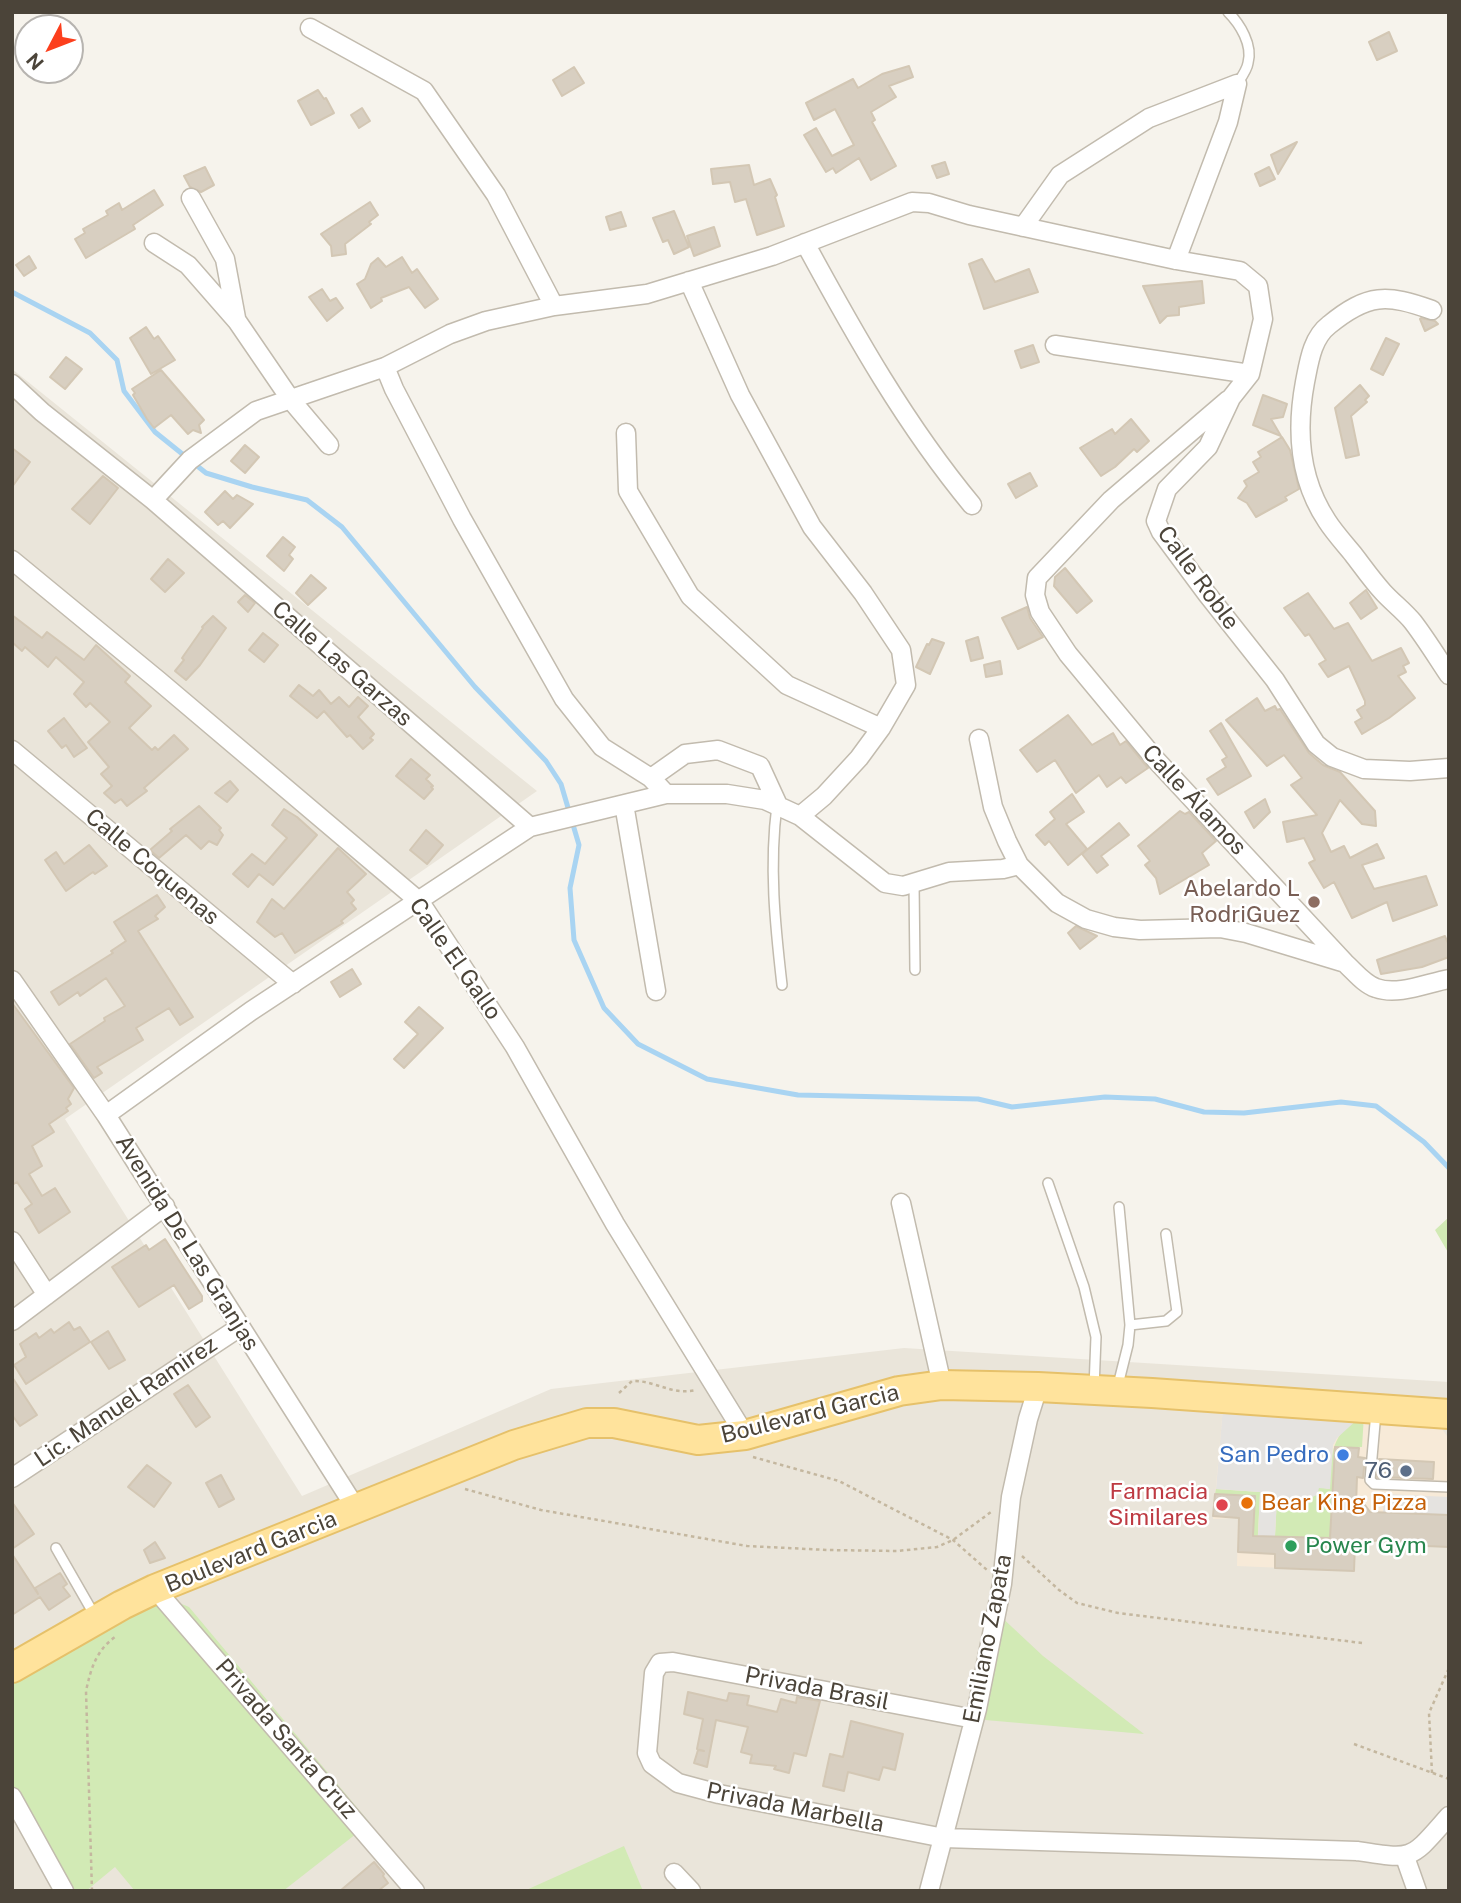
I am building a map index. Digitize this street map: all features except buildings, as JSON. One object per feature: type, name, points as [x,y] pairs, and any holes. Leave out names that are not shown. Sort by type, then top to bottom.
[{"type":"main road","name":"Boulevard Garcia","points":[[12,1668],[107,1627],[155,1589],[541,1436],[587,1423],[614,1423],[698,1440],[746,1445],[899,1391],[942,1385],[1105,1390],[1449,1414]]},
{"type":"street","points":[[310,28],[424,91],[496,195],[554,306]]},
{"type":"street","points":[[1023,227],[1060,175],[1149,118],[1237,83]]},
{"type":"street","points":[[153,500],[190,460],[256,411],[385,367],[450,334],[486,321],[554,306],[647,294],[805,243],[912,202],[929,203],[969,215],[1176,260],[1228,122],[1237,83]]},
{"type":"street","points":[[191,198],[225,260],[237,321]]},
{"type":"street","points":[[154,243],[188,265],[237,321],[291,400],[329,445]]},
{"type":"street","points":[[805,243],[855,335],[911,424],[933,457],[972,505]]},
{"type":"street","name":"Calle Roble","points":[[1176,260],[1240,271],[1258,286],[1263,318],[1251,374],[1231,398],[1208,447],[1167,489],[1156,521],[1161,532],[1206,594],[1275,680],[1316,744],[1332,757],[1364,769],[1410,771],[1449,768]]},
{"type":"street","points":[[689,281],[740,395],[812,527],[863,593],[901,650],[906,685],[881,729],[824,796],[800,816]]},
{"type":"street","points":[[1432,310],[1404,300],[1385,297],[1342,314],[1322,330],[1311,354],[1299,427],[1301,457],[1307,480],[1326,520],[1382,591],[1411,620],[1449,675]]},
{"type":"street","points":[[1055,345],[1251,374]]},
{"type":"street","points":[[385,367],[462,519],[564,699],[602,747],[651,778],[666,794]]},
{"type":"street","name":"Calle Las Garzas","points":[[12,384],[42,412],[153,500],[530,827]]},
{"type":"street","name":"Calle Álamos","points":[[1231,398],[1111,500],[1037,578],[1035,595],[1040,612],[1068,654],[1156,760],[1345,963],[1375,988],[1390,991],[1449,979]]},
{"type":"street","points":[[626,433],[628,491],[690,596],[787,685],[881,729]]},
{"type":"street","name":"Calle El Gallo","points":[[12,560],[420,902],[515,1047],[615,1224],[673,1315],[746,1445]]},
{"type":"street","points":[[979,739],[993,807],[1019,865],[1057,903],[1086,919],[1114,927],[1140,930],[1220,928],[1345,963]]},
{"type":"street","name":"Calle Coquenas","points":[[12,750],[293,984]]},
{"type":"street","points":[[651,778],[685,754],[718,750],[760,766],[777,803]]},
{"type":"street","points":[[106,1115],[293,984],[530,827],[666,794],[727,794],[777,803],[800,816],[886,883],[903,886],[949,872],[1003,869],[1019,865]]},
{"type":"street","points":[[624,804],[656,991]]},
{"type":"street","name":"Avenida De Las Granjas","points":[[12,980],[106,1115],[357,1510]]},
{"type":"street","points":[[901,1203],[942,1385]]},
{"type":"street","points":[[12,1321],[165,1206]]},
{"type":"street","points":[[12,1241],[47,1295]]},
{"type":"street","name":"Lic. Manuel Ramirez","points":[[12,1478],[240,1327]]},
{"type":"street","name":"Emiliano Zapata","points":[[929,1891],[974,1719],[1002,1584],[1011,1497],[1038,1387]]},
{"type":"street","name":"Privada Santa Cruz","points":[[155,1589],[415,1891]]},
{"type":"street","name":"Privada Brasil","points":[[652,1764],[647,1753],[648,1740],[654,1673],[660,1663],[673,1662],[974,1719]]},
{"type":"street","name":"Privada Marbella","points":[[652,1764],[678,1783],[719,1794],[944,1838],[1357,1851],[1405,1857]]},
{"type":"street","points":[[12,1797],[64,1891]]},
{"type":"street","points":[[1417,1891],[1405,1857],[1420,1848],[1449,1816]]},
{"type":"street","points":[[674,1873],[691,1891]]},
{"type":"lane","points":[[1228,12],[1239,23],[1247,43],[1249,63],[1237,83]]},
{"type":"lane","points":[[777,803],[772,844],[773,895],[782,985]]},
{"type":"lane","points":[[914,883],[915,970]]},
{"type":"lane","points":[[1048,1183],[1084,1287],[1105,1390]]},
{"type":"lane","points":[[1105,1390],[1128,1345],[1130,1325],[1119,1207]]},
{"type":"lane","points":[[1130,1325],[1166,1321],[1177,1312],[1166,1234]]},
{"type":"lane","points":[[1376,1409],[1370,1480],[1374,1484],[1449,1487]]},
{"type":"lane","points":[[56,1548],[107,1627]]},
{"type":"path","points":[[619,1393],[632,1381],[685,1393],[712,1384]]},
{"type":"path","points":[[746,1445],[839,1480],[953,1540],[1002,1584]]},
{"type":"path","points":[[440,1476],[468,1491],[541,1510],[747,1546],[897,1551],[937,1547],[953,1540],[1011,1497]]},
{"type":"path","points":[[1007,1541],[1059,1590],[1077,1603],[1118,1613],[1362,1643]]},
{"type":"path","points":[[92,1891],[86,1691],[91,1667],[105,1644],[107,1627]]},
{"type":"path","points":[[1432,1773],[1429,1713],[1449,1668]]},
{"type":"path","points":[[1354,1744],[1449,1779]]},
{"type":"shaded area","points":[[12,369],[537,791],[65,1119],[302,1496],[551,1389],[904,1348],[1449,1382],[1449,1891],[12,1891]]},
{"type":"shaded area","points":[[1223,1407],[1436,1420],[1449,1439],[1449,1547],[1356,1543],[1354,1571],[1237,1566],[1238,1518],[1213,1519]]},
{"type":"shaded area","points":[[1223,1407],[1359,1418],[1333,1445],[1330,1489],[1319,1488],[1317,1495],[1310,1498],[1277,1498],[1275,1536],[1258,1536],[1260,1492],[1216,1489]]},
{"type":"shaded area","points":[[1384,1494],[1449,1497],[1449,1515],[1383,1513]]},
{"type":"green space","points":[[1449,1217],[1449,1254],[1435,1230]]},
{"type":"green space","points":[[1364,1415],[1362,1447],[1335,1447],[1338,1555],[1316,1538],[1275,1536],[1277,1497],[1310,1498],[1319,1487],[1329,1489],[1334,1446],[1344,1430]]},
{"type":"green space","points":[[1216,1489],[1260,1492],[1257,1553],[1252,1553],[1255,1496],[1215,1494]]},
{"type":"green space","points":[[138,1586],[189,1607],[370,1823],[283,1891],[135,1891],[115,1867],[86,1891],[65,1891],[27,1817],[12,1783],[12,1658]]},
{"type":"green space","points":[[997,1613],[1043,1656],[1144,1734],[974,1719]]},
{"type":"green space","points":[[624,1846],[643,1891],[524,1891]]},
{"type":"waterway","points":[[12,292],[90,333],[117,360],[124,391],[155,432],[206,473],[307,500],[342,527],[475,687],[546,761],[561,784],[579,845],[570,888],[574,940],[604,1008],[638,1044],[707,1079],[798,1095],[978,1099],[1012,1107],[1105,1097],[1155,1099],[1204,1112],[1244,1113],[1341,1102],[1376,1106],[1424,1142],[1449,1168]]},
{"type":"place","name":"Abelardo L RodriGuez","points":[[1314,902]]},
{"type":"place","name":"San Pedro","points":[[1343,1455]]},
{"type":"place","name":"76","points":[[1406,1471]]},
{"type":"place","name":"Bear King Pizza","points":[[1247,1503]]},
{"type":"place","name":"Farmacia Similares","points":[[1222,1505]]},
{"type":"place","name":"Power Gym","points":[[1291,1546]]}]
